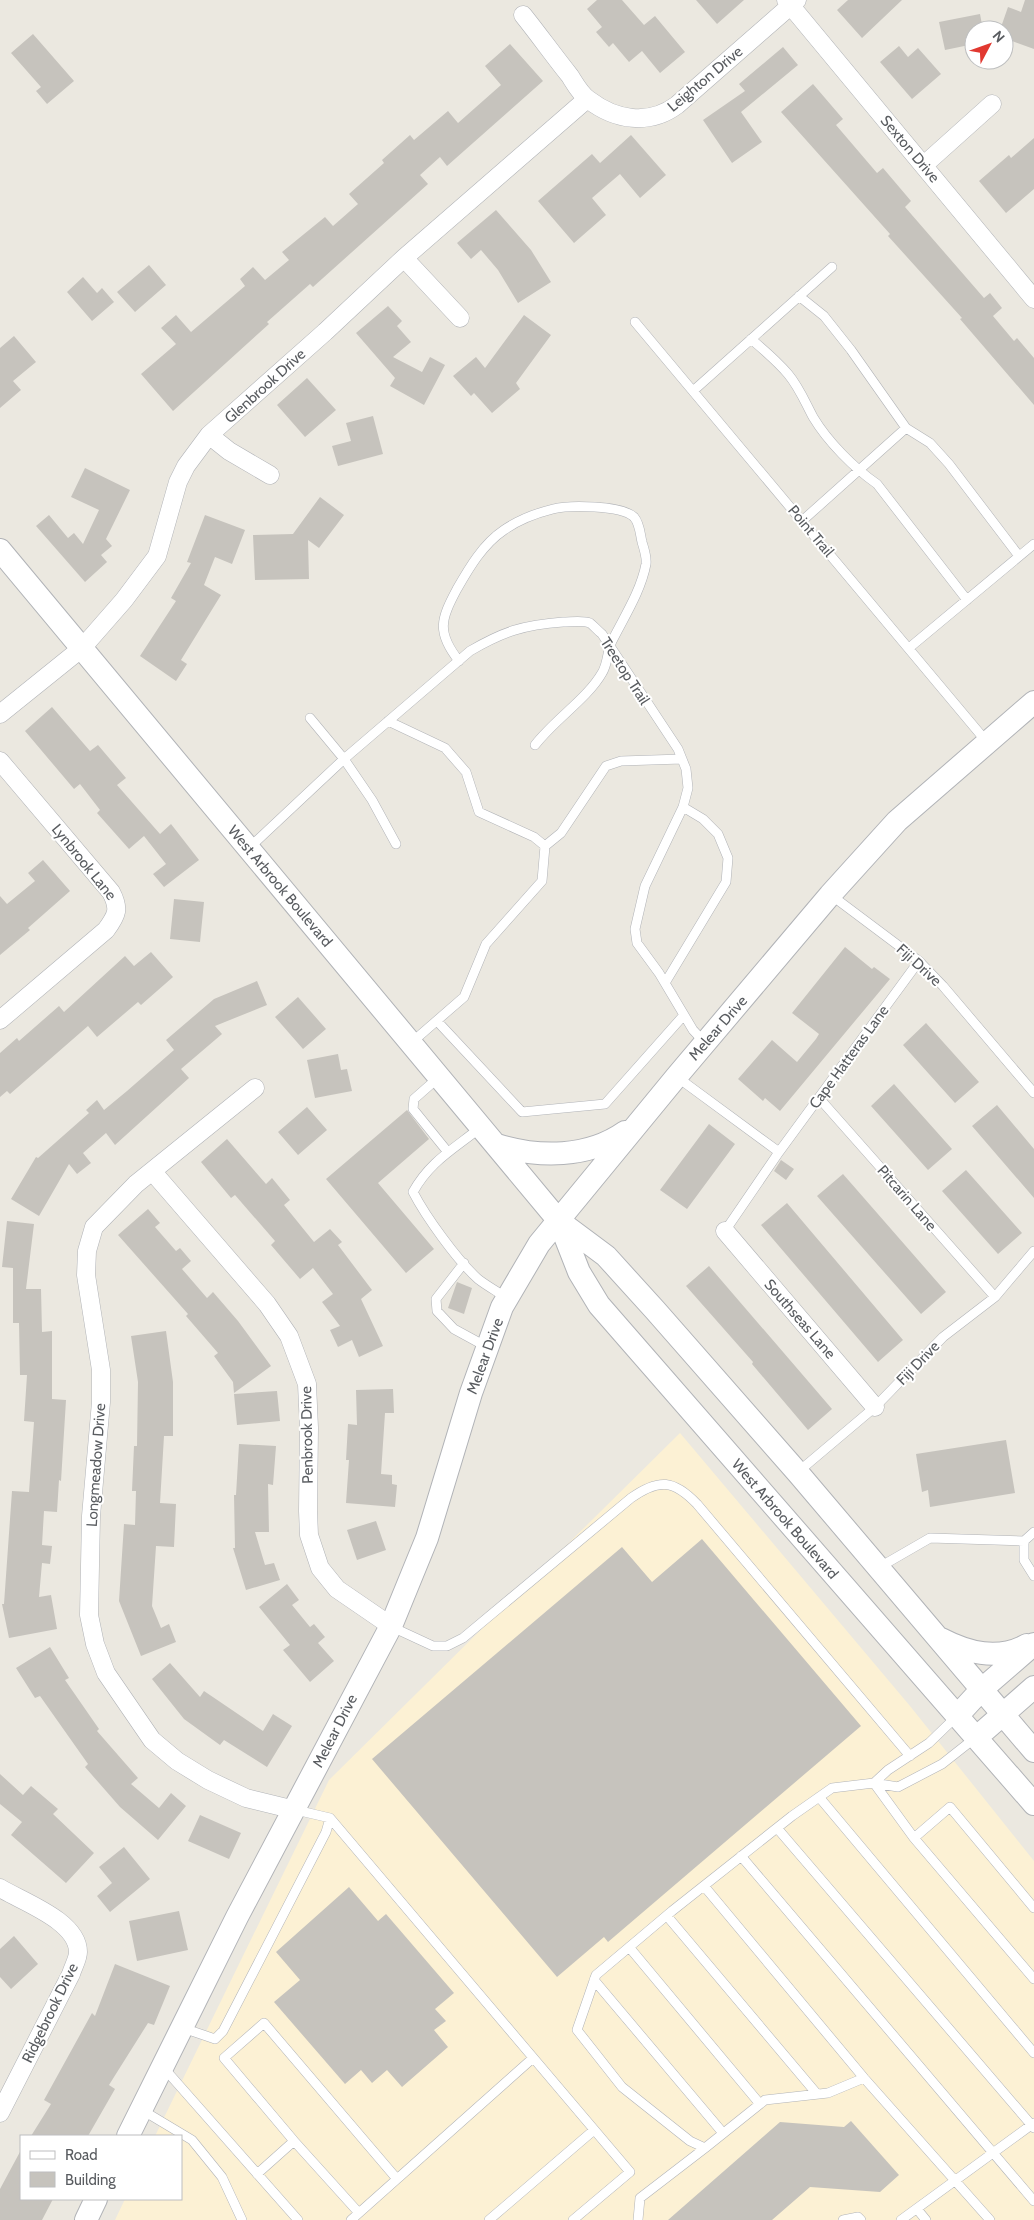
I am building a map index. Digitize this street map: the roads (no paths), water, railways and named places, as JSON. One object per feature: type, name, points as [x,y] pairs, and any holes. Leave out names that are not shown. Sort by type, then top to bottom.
[{"type":"street","name":"Leighton Drive","points":[[523,15],[587,99],[608,112],[637,119],[668,112],[791,2]]},
{"type":"street","name":"Sexton Drive","points":[[791,2],[1034,299]]},
{"type":"street","name":"Glenbrook Drive","points":[[0,714],[82,648],[124,600],[157,556],[178,482],[186,466],[209,436],[318,339],[404,258],[587,99]]},
{"type":"street","points":[[924,165],[992,104]]},
{"type":"street","points":[[404,258],[460,318]]},
{"type":"street","points":[[209,436],[229,451],[270,476]]},
{"type":"street","name":"West Arbrook Boulevard","points":[[0,550],[560,1221],[606,1256],[798,1473],[1034,1751]]},
{"type":"street","name":"Melear Drive","points":[[128,2135],[237,1917],[391,1626],[427,1538],[471,1393],[488,1347],[508,1298],[539,1244],[560,1221],[638,1122],[830,895],[896,821],[986,741],[1034,702]]},
{"type":"street","name":"Lynbrook Lane","points":[[0,761],[111,892],[117,903],[115,918],[106,930],[0,1020]]},
{"type":"street","name":"Longmeadow Drive","points":[[255,1088],[136,1184],[94,1227],[87,1251],[86,1275],[101,1370],[101,1402],[90,1516],[89,1615],[95,1644],[106,1673],[128,1708],[152,1740],[177,1761],[208,1780],[246,1798],[295,1810]]},
{"type":"street","points":[[497,1145],[521,1153],[551,1155],[578,1151],[610,1142],[638,1122]]},
{"type":"street","name":"Penbrook Drive","points":[[152,1171],[267,1304],[289,1336],[307,1384],[309,1535],[320,1568],[336,1589],[391,1626]]},
{"type":"street","name":"West Arbrook Boulevard","points":[[560,1221],[579,1272],[599,1305],[1034,1804]]},
{"type":"street","name":"Southseas Lane","points":[[724,1231],[876,1407]]},
{"type":"street","points":[[936,1636],[960,1648],[984,1654],[1012,1651],[1034,1642]]},
{"type":"street","points":[[958,1715],[981,1690],[1034,1642]]},
{"type":"street","points":[[976,1736],[1034,1687]]},
{"type":"street","name":"Ridgebrook Drive","points":[[0,1888],[50,1915],[68,1929],[76,1941],[78,1953],[71,1974],[0,2113]]},
{"type":"street","points":[[86,2220],[96,2200]]},
{"type":"lane","points":[[693,391],[832,267]]},
{"type":"lane","points":[[799,296],[824,316],[906,428],[930,442],[950,464],[1019,556]]},
{"type":"lane","name":"Point Trail","points":[[635,322],[986,741]]},
{"type":"lane","points":[[751,340],[787,373],[800,391],[814,419],[858,471],[878,484],[967,600]]},
{"type":"lane","points":[[802,521],[906,428]]},
{"type":"lane","points":[[459,661],[448,648],[442,631],[442,621],[464,576],[478,555],[504,530],[537,514],[570,507],[616,509],[633,516],[638,522],[646,563],[638,589],[610,646],[603,672],[587,693],[547,730],[535,745]]},
{"type":"lane","points":[[910,648],[1034,544]]},
{"type":"lane","name":"Treetop Trail","points":[[249,848],[344,759],[388,721],[459,661],[494,637],[514,629],[540,624],[578,621],[590,623],[602,634],[610,646],[678,750],[686,769],[688,788],[683,807],[646,886],[635,929],[637,943],[665,983],[693,1030],[706,1043]]},
{"type":"lane","points":[[310,718],[344,759],[372,800],[396,844]]},
{"type":"lane","points":[[388,721],[445,748],[466,772],[479,812],[534,837],[545,846]]},
{"type":"lane","points":[[411,1043],[464,997],[486,944],[542,881],[545,846],[561,833],[606,766],[621,761],[682,759]]},
{"type":"lane","points":[[665,983],[726,882],[728,858],[718,834],[703,819],[683,807]]},
{"type":"lane","name":"Fiji Drive","points":[[830,895],[919,961],[943,986],[1034,1093]]},
{"type":"lane","name":"Cape Hatteras Lane","points":[[724,1231],[779,1152],[919,961]]},
{"type":"lane","points":[[437,1021],[522,1112],[605,1104],[684,1015]]},
{"type":"lane","points":[[439,1076],[414,1099],[413,1109],[447,1151]]},
{"type":"lane","points":[[677,1076],[779,1152]]},
{"type":"lane","name":"Pitcarin Lane","points":[[819,1098],[995,1297]]},
{"type":"lane","points":[[481,1127],[454,1149],[447,1151],[422,1176],[413,1192],[421,1208],[478,1279],[508,1298]]},
{"type":"lane","name":"Fiji Drive","points":[[798,1473],[876,1407],[943,1337],[995,1297],[1034,1251]]},
{"type":"lane","points":[[464,1263],[436,1298],[437,1311],[454,1329],[488,1347]]},
{"type":"lane","points":[[391,1626],[433,1646],[447,1646],[464,1638],[643,1489],[672,1484],[686,1492],[697,1504],[910,1756]]},
{"type":"lane","points":[[878,1568],[930,1538],[1024,1541],[1034,1532]]},
{"type":"lane","points":[[1024,1541],[1024,1560],[1034,1576]]},
{"type":"lane","points":[[874,1783],[888,1770],[930,1743],[958,1715]]},
{"type":"lane","points":[[705,2148],[690,2141],[622,2087],[577,2030],[596,1975],[741,1856],[832,1788],[874,1783],[898,1787],[942,1764],[976,1736]]},
{"type":"lane","points":[[874,1783],[914,1838],[1034,1979]]},
{"type":"lane","points":[[819,1798],[1034,2053]]},
{"type":"lane","points":[[914,1838],[950,1807],[1034,1908]]},
{"type":"lane","points":[[295,1810],[330,1818],[630,2172],[573,2220]]},
{"type":"lane","points":[[182,2028],[215,2039],[223,2032],[326,1832],[330,1818]]},
{"type":"lane","points":[[777,1828],[1033,2126],[901,2220]]},
{"type":"lane","points":[[741,1856],[1034,2201]]},
{"type":"lane","points":[[704,1886],[864,2078],[990,2220]]},
{"type":"lane","points":[[666,1916],[817,2094]]},
{"type":"lane","points":[[629,1947],[760,2104]]},
{"type":"lane","points":[[594,1980],[723,2133]]},
{"type":"lane","points":[[359,2213],[224,2058],[264,2023],[397,2179]]},
{"type":"lane","points":[[351,2220],[533,2058]]},
{"type":"lane","points":[[163,2067],[298,2220]]},
{"type":"lane","points":[[638,2220],[640,2198],[765,2100],[828,2093],[864,2078]]},
{"type":"lane","points":[[141,2110],[192,2140],[222,2177],[242,2220]]},
{"type":"lane","points":[[489,2220],[594,2130]]},
{"type":"lane","points":[[257,2174],[294,2140]]},
{"type":"lane","points":[[917,2209],[926,2220]]},
{"type":"lane","points":[[843,2220],[858,2217],[861,2220]]}]
